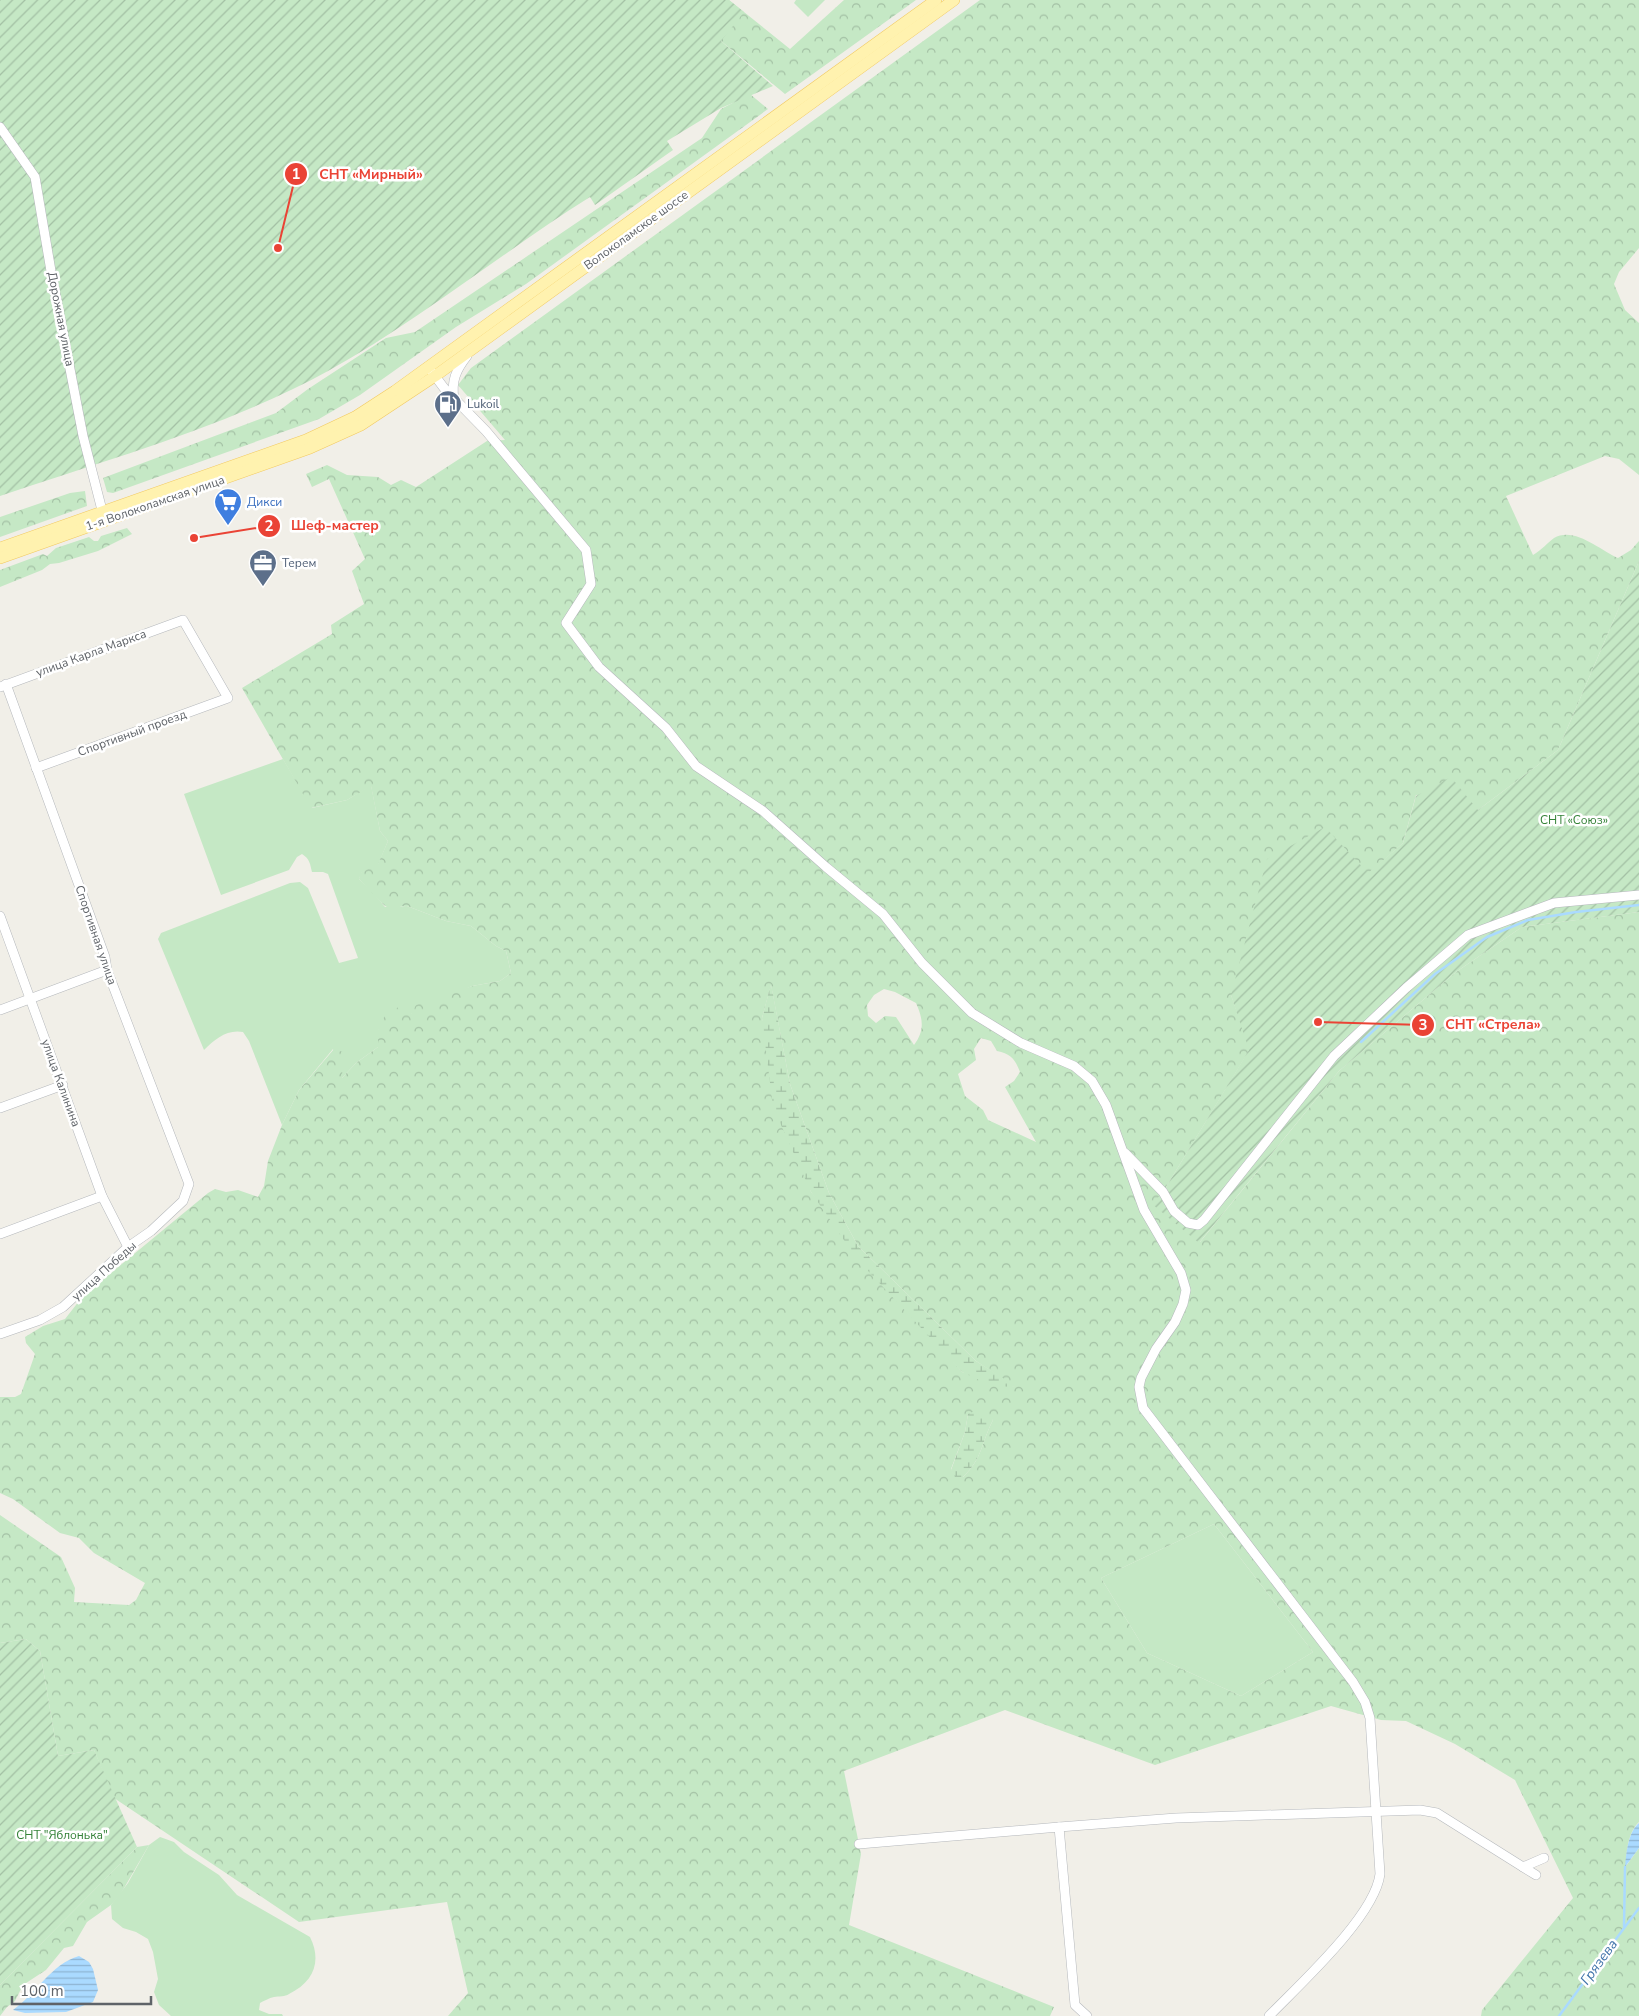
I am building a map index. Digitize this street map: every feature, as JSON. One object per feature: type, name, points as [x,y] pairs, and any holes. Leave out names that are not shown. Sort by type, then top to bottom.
[{"type":"main road","name":"Волоколамское шоссе","points":[[432,371],[936,0]]},
{"type":"main road","name":"Волоколамское шоссе","points":[[308,444],[395,391],[471,350],[954,0]]},
{"type":"main road","name":"1-я Волоколамская улица","points":[[0,548],[103,516],[308,444]]},
{"type":"main road","name":"1-я Волоколамская улица","points":[[0,558],[103,516]]},
{"type":"street","name":"Дорожная улица","points":[[0,126],[35,177],[82,436],[103,516]]},
{"type":"street","points":[[454,399],[453,378],[471,350]]},
{"type":"street","points":[[432,371],[454,399],[486,431],[586,550],[591,584],[566,623],[599,666],[666,728],[696,766],[763,811],[883,914],[922,963],[972,1013],[1021,1042],[1074,1066],[1092,1081],[1106,1105],[1112,1127],[1123,1151],[1144,1210],[1181,1273],[1186,1290],[1183,1304],[1175,1322],[1156,1348],[1141,1378],[1139,1387],[1143,1408],[1353,1682],[1365,1702],[1370,1718],[1380,1874],[1375,1895],[1364,1912],[1322,1962],[1269,2016]]},
{"type":"street","name":"улица Карла Маркса","points":[[3,686],[183,620],[228,698]]},
{"type":"street","name":"Спортивная улица","points":[[3,686],[36,768],[105,957],[107,970],[189,1184]]},
{"type":"street","name":"Спортивный проезд","points":[[36,768],[228,698]]},
{"type":"street","points":[[1123,1151],[1163,1192],[1174,1211],[1188,1223],[1198,1224],[1204,1220],[1334,1056],[1406,988],[1468,935],[1554,903],[1639,895]]},
{"type":"street","name":"улица Калинина","points":[[0,916],[102,1196],[128,1248]]},
{"type":"street","points":[[0,1010],[107,970]]},
{"type":"street","points":[[0,1108],[63,1085]]},
{"type":"street","name":"улица Победы","points":[[0,1334],[40,1320],[63,1307],[183,1201],[189,1184]]},
{"type":"street","points":[[0,1234],[102,1196]]},
{"type":"street","points":[[859,1844],[1176,1818],[1420,1810],[1437,1813],[1536,1875]]},
{"type":"street","points":[[1059,1827],[1075,2005],[1087,2016]]},
{"type":"street","points":[[1523,1867],[1544,1858]]},
{"type":"green space","points":[[0,0],[729,0],[744,12],[721,41],[773,86],[721,108],[667,141],[673,150],[595,205],[590,197],[395,330],[328,371],[289,391],[209,425],[126,455],[0,496]]},
{"type":"green space","points":[[729,0],[790,49],[844,0],[916,0],[785,94],[721,41]]},
{"type":"green space","points":[[796,0],[825,0],[808,17],[794,3]]},
{"type":"green space","points":[[980,0],[1639,0],[1639,248],[1619,272],[1614,284],[1625,310],[1639,323],[1639,475],[1619,459],[1605,456],[1506,496],[1533,555],[1554,538],[1570,535],[1587,540],[1618,558],[1631,550],[1639,541],[1639,561],[1558,750],[1478,810],[1416,795],[1403,843],[1231,995],[1250,1049],[1163,1192],[1200,1242],[1339,1071],[1456,972],[1522,927],[1639,912],[1639,1822],[1630,1837],[1626,1866],[1639,1848],[1639,2016],[1481,2016],[1482,2010],[1573,1898],[1515,1780],[1455,1744],[1406,1721],[1381,1720],[1331,1706],[1155,1765],[1005,1710],[844,1771],[861,1854],[849,1925],[1054,2007],[1050,2016],[448,2016],[468,1993],[447,1902],[299,1922],[114,1798],[94,1750],[58,1756],[40,1651],[26,1639],[0,1643],[0,1515],[61,1557],[75,1588],[74,1602],[129,1605],[136,1600],[145,1583],[94,1553],[79,1538],[60,1533],[13,1499],[0,1493],[0,1397],[15,1397],[21,1394],[35,1354],[26,1343],[25,1337],[43,1326],[65,1319],[83,1296],[208,1193],[215,1189],[226,1192],[238,1190],[258,1197],[264,1186],[268,1161],[282,1125],[299,1090],[334,1049],[343,1052],[342,1078],[356,1063],[378,1047],[378,1030],[386,1013],[399,1007],[404,1013],[411,1014],[416,1005],[472,986],[500,981],[511,973],[506,951],[496,946],[471,926],[446,921],[407,906],[401,906],[395,912],[376,897],[359,879],[360,873],[378,864],[388,841],[380,831],[371,786],[347,800],[311,808],[242,688],[332,634],[331,625],[364,604],[352,571],[365,559],[329,479],[312,487],[306,474],[327,465],[347,475],[378,477],[391,485],[401,480],[416,487],[487,441],[505,440],[458,385],[471,368]],"holes":[[[771,985],[790,1084],[829,1193],[858,1246],[976,1361],[1015,1387],[962,1372],[811,1192],[762,1018]],[[884,989],[895,992],[916,1003],[922,1024],[918,1040],[914,1045],[896,1017],[885,1016],[876,1023],[868,1016],[867,1005],[874,995]],[[981,1038],[991,1041],[997,1051],[1006,1054],[1014,1060],[1020,1072],[1014,1081],[1005,1087],[1036,1142],[988,1120],[983,1110],[965,1096],[958,1074],[976,1060],[974,1049]],[[968,1414],[993,1420],[978,1457],[970,1470],[963,1477],[955,1476],[951,1469],[965,1432]],[[1214,1524],[1313,1652],[1241,1696],[1147,1653],[1101,1578]]]},
{"type":"green space","points":[[750,94],[768,109],[526,284],[456,327],[360,395],[319,419],[113,493],[107,492],[103,478],[276,413],[308,389],[386,338],[415,332],[702,138],[721,109]]},
{"type":"green space","points":[[85,491],[87,506],[0,537],[0,517],[70,493]]},
{"type":"green space","points":[[127,528],[132,534],[98,551],[50,564],[42,570],[0,587],[0,570],[43,554],[47,556],[56,548],[89,537],[94,541],[98,541],[101,536]]},
{"type":"green space","name":"СНТ «Союз»","points":[[1639,561],[1639,912],[1522,927],[1456,972],[1339,1071],[1199,1243],[1152,1204],[1163,1192],[1249,1050],[1231,995],[1267,859],[1325,827],[1368,873],[1403,843],[1416,796],[1451,777],[1478,810],[1558,750]]},
{"type":"green space","points":[[283,759],[312,808],[347,800],[371,785],[380,831],[388,841],[378,865],[361,873],[359,879],[385,907],[407,906],[446,921],[471,926],[496,946],[506,951],[511,973],[500,981],[472,986],[411,1014],[404,1014],[378,1030],[378,1047],[356,1063],[341,1079],[333,1049],[299,1090],[282,1125],[249,1041],[243,1032],[227,1033],[204,1050],[158,939],[161,933],[290,883],[300,882],[308,888],[339,963],[358,958],[328,874],[312,872],[308,860],[302,854],[297,857],[289,870],[221,895],[184,794]]},
{"type":"green space","points":[[771,984],[790,1084],[829,1193],[858,1246],[976,1361],[1017,1387],[992,1386],[962,1372],[857,1259],[811,1192],[773,1107],[762,1018]]},
{"type":"green space","points":[[979,1409],[993,1420],[981,1450],[970,1470],[963,1477],[955,1477],[951,1470],[965,1432],[968,1414]]},
{"type":"green space","points":[[1214,1524],[1313,1652],[1241,1696],[1147,1653],[1101,1578]]},
{"type":"green space","name":"СНТ \"Яблонька\"","points":[[26,1639],[40,1651],[58,1756],[94,1750],[137,1847],[0,1985],[0,1643]]},
{"type":"green space","points":[[160,1837],[174,1842],[184,1852],[219,1875],[237,1895],[310,1937],[314,1946],[315,1962],[310,1977],[298,1989],[287,1995],[272,1997],[260,2003],[259,2010],[269,2014],[282,2014],[283,2016],[171,2016],[159,2005],[154,1992],[158,1979],[153,1952],[148,1939],[136,1932],[123,1928],[112,1919],[111,1905],[128,1883],[149,1845]]},
{"type":"green space","points":[[149,1845],[120,1895],[111,1905],[87,1922],[73,1946],[64,1948],[46,1970],[23,1985],[15,2001],[0,2016],[0,1985],[137,1847]]},
{"type":"water","points":[[1639,1823],[1639,1848],[1625,1867],[1630,1837]]},
{"type":"water","points":[[79,1956],[89,1962],[93,1969],[98,1990],[93,2002],[66,2012],[25,2013],[13,2010],[52,1972],[69,1960]]},
{"type":"waterway","points":[[1361,1042],[1435,974],[1487,937],[1528,920],[1639,905]]},
{"type":"waterway","points":[[1624,1926],[1625,1867]]},
{"type":"waterway","name":"Грязева","points":[[1559,2016],[1639,1908]]},
{"type":"place","name":"СНТ «Мирный»","points":[[278,248]]},
{"type":"place","name":"Lukoil","points":[[448,428]]},
{"type":"place","name":"Дикси","points":[[228,526]]},
{"type":"place","name":"Шеф-мастер","points":[[194,538]]},
{"type":"place","name":"Терем","points":[[263,587]]},
{"type":"place","name":"СНТ «Стрела»","points":[[1318,1022]]}]
